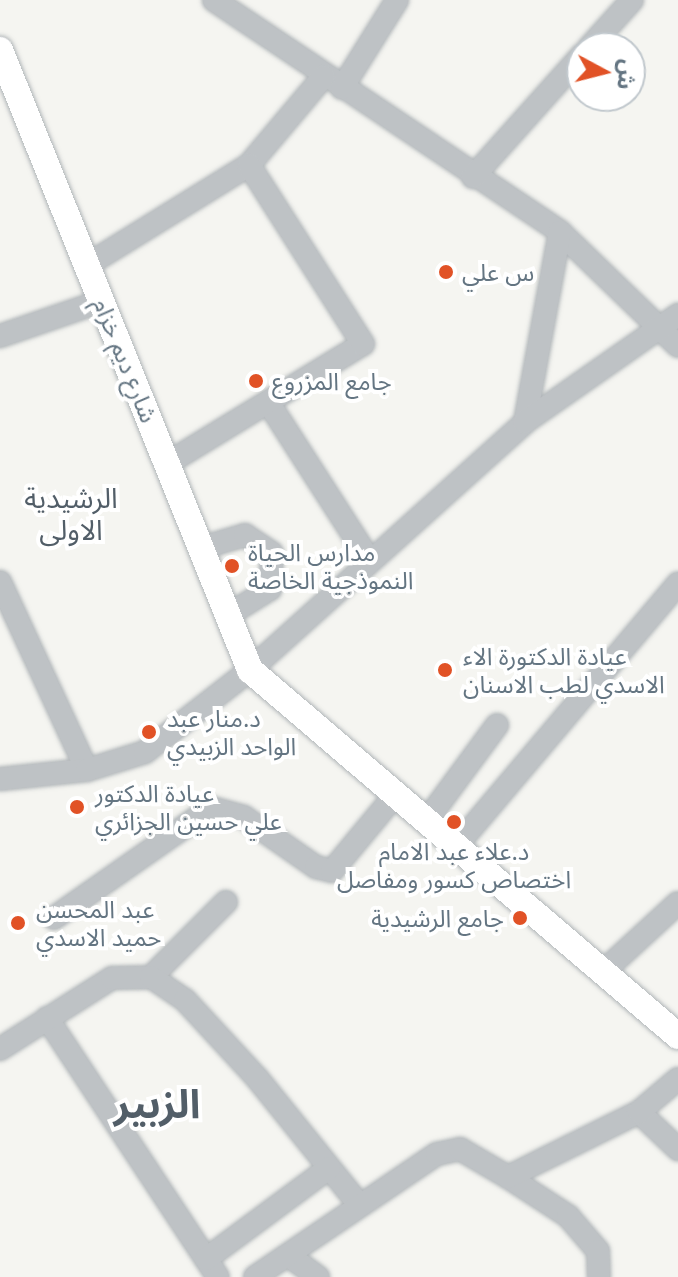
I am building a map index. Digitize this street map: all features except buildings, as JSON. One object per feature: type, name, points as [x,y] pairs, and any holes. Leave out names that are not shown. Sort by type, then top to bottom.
[{"type":"main road","name":"شارع ديم خزام","points":[[0,50],[250,670]]},
{"type":"main road","points":[[250,670],[458,844],[678,1036]]},
{"type":"street","points":[[214,0],[473,177],[560,232],[670,320],[678,346]]},
{"type":"street","points":[[87,265],[249,165],[333,82],[397,0]]},
{"type":"street","points":[[603,32],[632,0]]},
{"type":"street","points":[[473,177],[566,73]]},
{"type":"street","points":[[168,463],[363,344],[249,165]]},
{"type":"street","points":[[525,422],[560,232]]},
{"type":"street","points":[[0,336],[102,301]]},
{"type":"street","points":[[0,779],[87,770],[145,752],[250,670],[525,422],[670,320]]},
{"type":"street","points":[[268,402],[370,561]]},
{"type":"street","points":[[201,548],[245,535],[272,553],[270,589],[228,615]]},
{"type":"street","points":[[0,582],[87,770]]},
{"type":"street","points":[[458,844],[678,584]]},
{"type":"street","points":[[427,820],[497,725]]},
{"type":"street","points":[[54,918],[211,808],[244,817],[316,867],[332,871],[396,794]]},
{"type":"street","points":[[151,977],[226,902]]},
{"type":"street","points":[[604,971],[678,903]]},
{"type":"street","points":[[0,1049],[112,978],[151,977],[185,1000],[357,1202]]},
{"type":"street","points":[[47,1018],[216,1273],[329,1168]]},
{"type":"street","points":[[508,1177],[639,1112],[678,1079]]},
{"type":"street","points":[[639,1112],[678,1149]]},
{"type":"street","points":[[255,1277],[289,1256],[357,1202],[437,1154],[460,1149],[568,1216],[598,1251],[599,1277]]},
{"type":"street","points":[[289,1256],[318,1277]]},
{"type":"place","name":"س علي","points":[[446,272]]},
{"type":"place","name":"جامع المزروع","points":[[256,381]]},
{"type":"place","name":"مدارس الحياة النموذجية الخاصة","points":[[232,566]]},
{"type":"place","name":"عيادة الدكتورة الاء الاسدي لطب الاسنان","points":[[445,670]]},
{"type":"place","name":"د.منار عبد الواحد الزبيدي","points":[[149,732]]},
{"type":"place","name":"عيادة الدكتور علي حسين الجزائري","points":[[77,807]]},
{"type":"place","name":"د.علاء عبد الامام اختصاص كسور ومفاصل","points":[[454,822]]},
{"type":"place","name":"جامع الرشيدية","points":[[520,918]]},
{"type":"place","name":"عبد المحسن حميد الاسدي","points":[[18,923]]},
{"type":"district","name":"الرشيدية الاولى","points":[[71,513]]},
{"type":"district","name":"الزبير","points":[[157,1103]]}]
